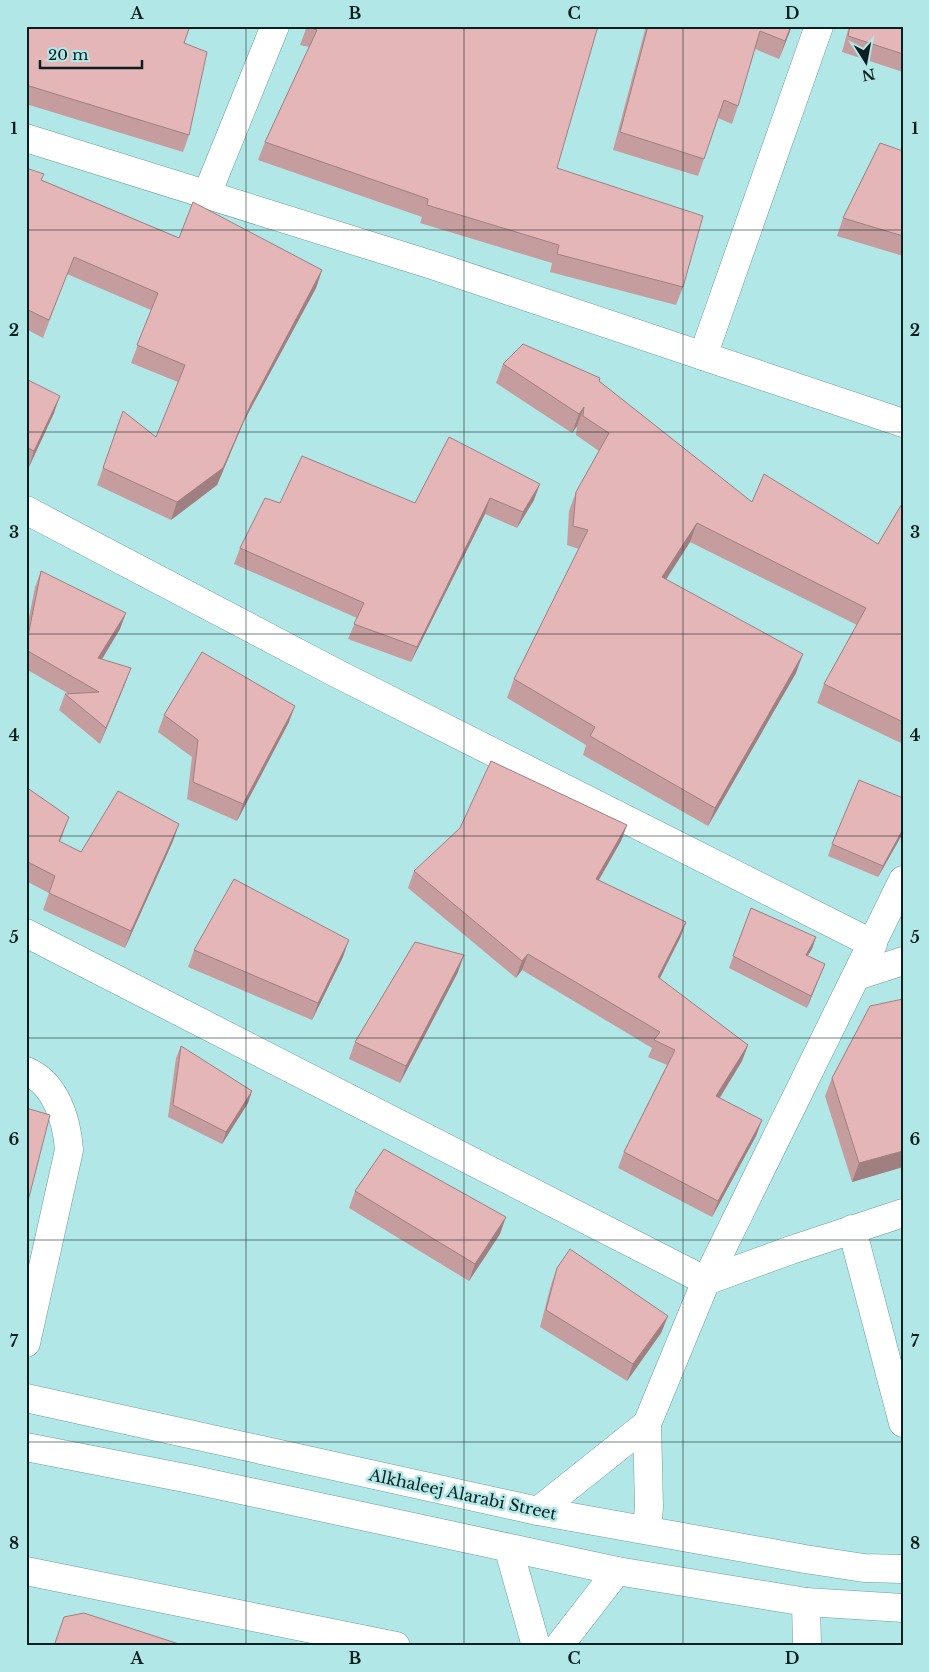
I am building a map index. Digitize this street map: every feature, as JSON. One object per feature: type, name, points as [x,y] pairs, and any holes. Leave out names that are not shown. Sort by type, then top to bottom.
[{"type":"street","points":[[207,194],[275,26]]},
{"type":"street","points":[[703,356],[819,26]]},
{"type":"street","points":[[26,138],[432,265],[903,423]]},
{"type":"street","points":[[26,510],[338,674],[873,944]]},
{"type":"street","points":[[647,1529],[649,1506],[647,1424],[706,1281],[903,880]]},
{"type":"street","points":[[26,933],[706,1281],[852,1229],[903,1213]]},
{"type":"street","points":[[857,976],[903,961]]},
{"type":"street","points":[[26,1071],[36,1075],[58,1104],[67,1125],[69,1150],[26,1343]]},
{"type":"street","points":[[852,1229],[903,1423]]},
{"type":"street","name":"Alkhaleej Alarabi Street","points":[[26,1398],[538,1511],[647,1529],[805,1559],[864,1568],[903,1569]]},
{"type":"street","points":[[538,1511],[647,1424]]},
{"type":"street","points":[[26,1447],[616,1571],[806,1602],[903,1608]]},
{"type":"street","points":[[509,1550],[536,1646]]},
{"type":"street","points":[[26,1570],[396,1646]]},
{"type":"street","points":[[559,1646],[616,1571]]},
{"type":"street","points":[[806,1602],[807,1646]]},
{"type":"building","points":[[26,26],[190,26],[184,43],[207,52],[189,135],[26,85]]},
{"type":"building","points":[[307,26],[598,26],[557,168],[703,216],[683,287],[557,254],[559,245],[427,205],[428,199],[265,142],[317,30]]},
{"type":"building","points":[[648,26],[791,26],[785,41],[760,31],[738,106],[724,100],[704,159],[620,132]]},
{"type":"building","points":[[850,26],[903,26],[903,54],[848,36]]},
{"type":"building","points":[[880,143],[903,151],[903,236],[843,218]]},
{"type":"building","points":[[26,168],[44,174],[41,180],[179,238],[193,202],[322,270],[251,404],[223,468],[177,502],[103,468],[123,411],[156,437],[185,365],[137,345],[158,293],[74,257],[49,320],[26,309]]},
{"type":"building","points":[[523,344],[600,378],[599,381],[752,502],[764,474],[878,544],[903,502],[903,722],[824,684],[866,608],[697,523],[662,577],[803,654],[715,808],[590,736],[595,727],[514,679],[588,530],[573,526],[576,492],[609,433],[583,416],[584,407],[579,414],[503,364]]},
{"type":"building","points":[[26,379],[60,396],[34,451],[26,447]]},
{"type":"building","points":[[449,437],[540,484],[523,512],[490,498],[417,647],[354,624],[364,603],[240,548],[265,498],[280,503],[302,456],[415,503]]},
{"type":"building","points":[[41,571],[126,613],[98,658],[131,668],[106,728],[65,694],[99,692],[26,650]]},
{"type":"building","points":[[202,652],[295,706],[243,804],[193,782],[198,740],[164,715]]},
{"type":"building","points":[[491,761],[627,825],[596,879],[686,922],[658,977],[748,1045],[716,1096],[762,1120],[718,1201],[624,1152],[675,1050],[654,1040],[660,1032],[528,954],[522,961],[414,871],[460,828]]},
{"type":"building","points":[[859,780],[903,798],[903,829],[883,866],[832,844]]},
{"type":"building","points":[[26,787],[69,817],[59,841],[81,852],[118,791],[179,824],[131,931],[49,893],[55,876],[26,861]]},
{"type":"building","points":[[234,879],[349,940],[318,1003],[194,950]]},
{"type":"building","points":[[751,908],[816,937],[806,955],[825,964],[811,996],[733,956]]},
{"type":"building","points":[[415,942],[464,955],[406,1066],[355,1042]]},
{"type":"building","points":[[903,999],[903,1151],[859,1163],[832,1078],[870,1006]]},
{"type":"building","points":[[181,1046],[252,1091],[226,1132],[173,1105]]},
{"type":"building","points":[[26,1108],[50,1115],[28,1201],[26,1200]]},
{"type":"building","points":[[384,1149],[506,1217],[475,1264],[355,1191]]},
{"type":"building","points":[[570,1249],[668,1316],[633,1364],[546,1310],[557,1268]]},
{"type":"building","points":[[84,1613],[185,1646],[54,1646],[64,1617]]}]
